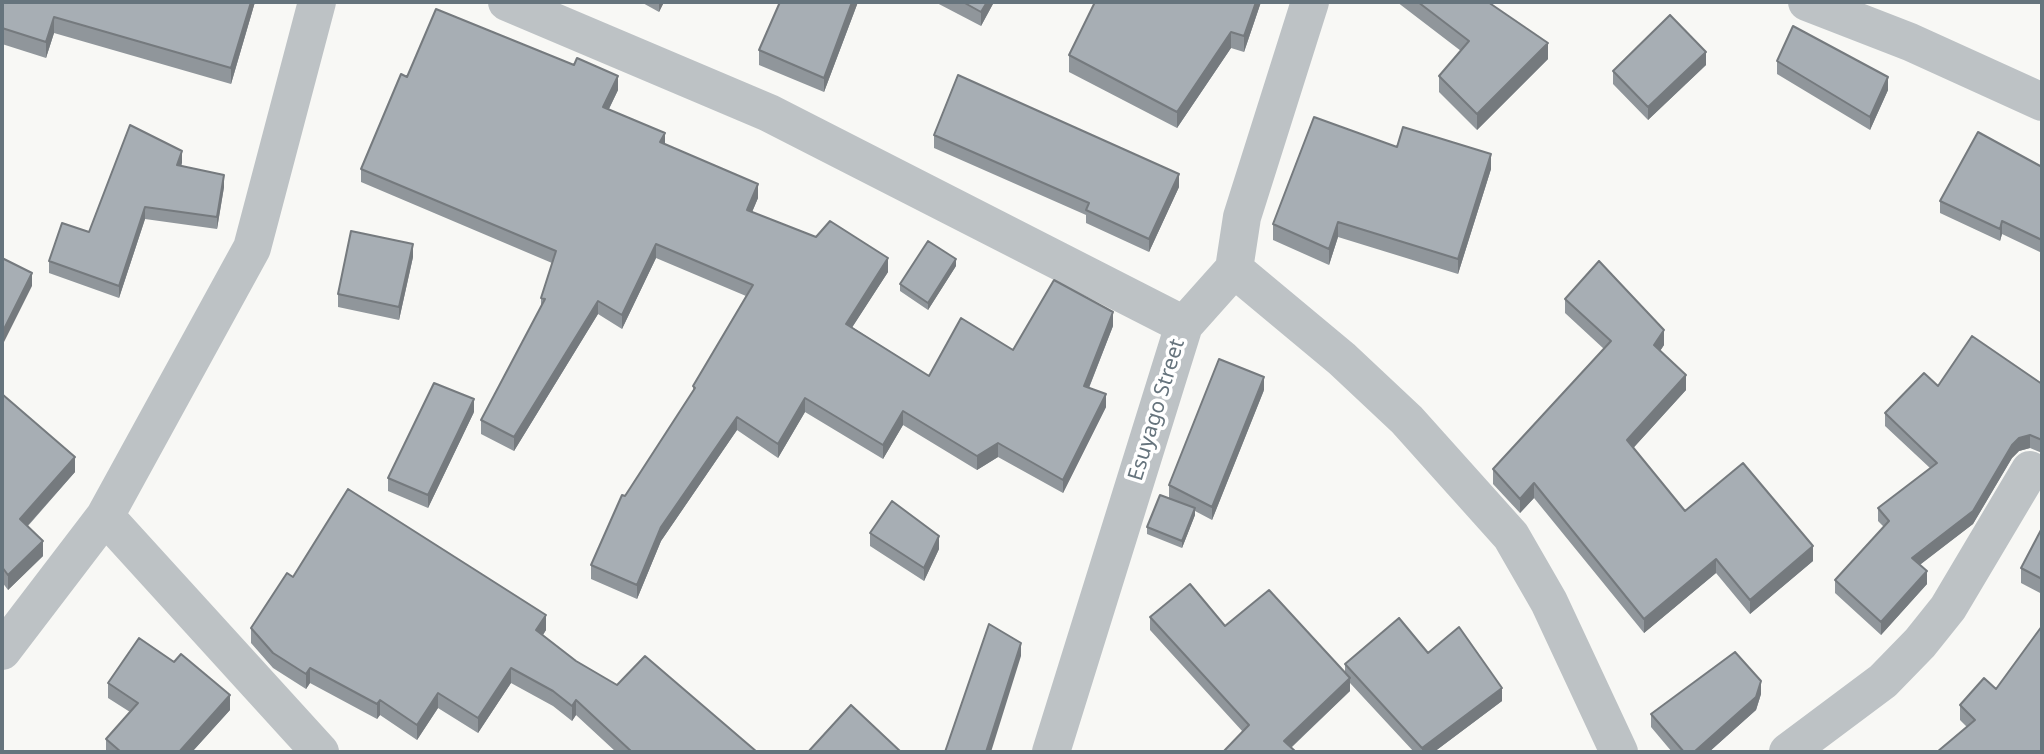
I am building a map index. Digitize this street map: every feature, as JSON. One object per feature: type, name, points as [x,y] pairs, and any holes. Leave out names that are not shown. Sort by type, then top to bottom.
[{"type":"street","points":[[2,651],[105,516],[252,248],[317,2]]},
{"type":"street","points":[[507,2],[769,113],[1184,325]]},
{"type":"street","points":[[1310,2],[1242,218],[1234,269],[1342,359],[1406,420],[1458,474],[1511,536],[1549,602],[1619,752]]},
{"type":"street","points":[[1807,2],[1910,42],[2042,102]]},
{"type":"street","name":"Esuyago Street","points":[[1051,752],[1184,325],[1234,269]]},
{"type":"street","points":[[1788,752],[1883,681],[1920,643],[1948,608],[2030,470]]},
{"type":"street","points":[[105,516],[320,752]]},
{"type":"building","points":[[2,2],[251,2],[231,68],[54,17],[46,42],[2,28]]},
{"type":"building","points":[[780,2],[852,2],[824,78],[759,50]]},
{"type":"building","points":[[963,2],[987,2],[981,12]]},
{"type":"building","points":[[1095,2],[1256,2],[1244,36],[1231,32],[1177,112],[1069,55]]},
{"type":"building","points":[[1418,2],[1488,2],[1548,43],[1477,114],[1439,76],[1469,41]]},
{"type":"building","points":[[436,9],[574,65],[577,58],[618,76],[603,107],[665,133],[660,142],[758,184],[747,210],[816,237],[830,221],[888,258],[846,324],[929,376],[961,318],[1013,350],[1054,280],[1113,312],[1084,386],[1106,394],[1063,480],[998,443],[977,456],[903,411],[883,445],[805,398],[778,444],[737,417],[661,527],[637,585],[591,565],[622,495],[625,496],[695,388],[693,386],[753,285],[656,244],[622,315],[598,301],[514,437],[481,420],[545,299],[541,298],[556,251],[361,169],[401,74],[407,77]]},
{"type":"building","points":[[1670,15],[1706,52],[1648,107],[1613,71]]},
{"type":"building","points":[[1793,26],[1888,77],[1870,117],[1777,61]]},
{"type":"building","points":[[958,75],[1179,174],[1149,239],[1086,210],[1089,203],[934,135]]},
{"type":"building","points":[[1314,117],[1397,147],[1403,127],[1491,154],[1458,259],[1338,222],[1329,249],[1273,224]]},
{"type":"building","points":[[130,125],[182,151],[177,165],[224,175],[217,217],[145,207],[119,286],[49,261],[62,223],[89,232]]},
{"type":"building","points":[[1978,132],[2042,167],[2042,240],[2002,221],[2000,229],[1940,201]]},
{"type":"building","points":[[351,231],[413,244],[399,307],[338,294]]},
{"type":"building","points":[[928,241],[956,259],[928,303],[900,284]]},
{"type":"building","points":[[2,258],[32,273],[2,333]]},
{"type":"building","points":[[1599,261],[1664,330],[1654,345],[1686,375],[1627,440],[1685,511],[1743,463],[1813,546],[1750,600],[1716,559],[1644,619],[1534,483],[1520,499],[1493,469],[1611,341],[1565,299]]},
{"type":"building","points":[[1972,336],[2042,384],[2042,440],[2030,435],[2019,438],[2012,445],[1973,511],[1912,558],[1927,571],[1881,622],[1835,580],[1889,521],[1878,508],[1937,463],[1885,413],[1924,373],[1938,386]]},
{"type":"building","points":[[1219,359],[1264,377],[1212,507],[1169,485]]},
{"type":"building","points":[[434,383],[474,399],[428,495],[388,478]]},
{"type":"building","points":[[2,394],[75,457],[20,519],[43,541],[8,575],[2,567]]},
{"type":"building","points":[[348,489],[546,615],[536,630],[576,661],[617,685],[645,656],[757,752],[632,752],[576,700],[572,706],[553,691],[511,668],[478,718],[438,693],[417,725],[380,700],[377,704],[310,668],[306,674],[273,653],[251,628],[287,573],[293,577]]},
{"type":"building","points":[[1160,495],[1195,508],[1182,541],[1147,527]]},
{"type":"building","points":[[892,501],[939,536],[924,568],[870,533]]},
{"type":"building","points":[[2042,528],[2042,579],[2021,568]]},
{"type":"building","points":[[1190,584],[1225,626],[1269,590],[1350,678],[1284,741],[1296,752],[1223,752],[1249,725],[1150,617]]},
{"type":"building","points":[[1399,618],[1428,653],[1459,627],[1502,688],[1422,748],[1345,664]]},
{"type":"building","points":[[989,624],[1021,643],[986,752],[945,752]]},
{"type":"building","points":[[2042,626],[2042,752],[1937,752],[1975,720],[1960,705],[1984,678],[1996,689]]},
{"type":"building","points":[[139,638],[174,662],[181,654],[230,695],[179,752],[121,752],[106,739],[138,703],[108,683]]},
{"type":"building","points":[[1735,652],[1761,681],[1756,697],[1694,752],[1684,752],[1651,714]]},
{"type":"building","points":[[851,705],[901,752],[808,752]]}]
